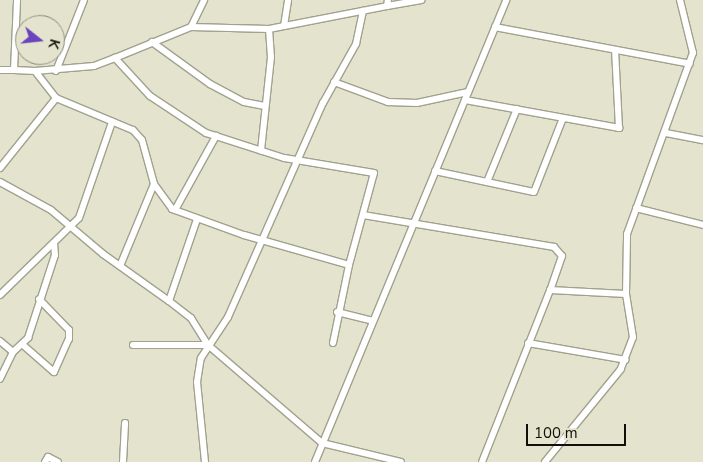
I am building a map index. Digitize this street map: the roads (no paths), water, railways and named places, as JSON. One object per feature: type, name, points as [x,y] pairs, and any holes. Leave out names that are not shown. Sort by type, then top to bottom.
[{"type":"street","points":[[14,70],[16,0]]},
{"type":"street","points":[[56,71],[84,0]]},
{"type":"street","points":[[191,27],[204,0]]},
{"type":"street","points":[[284,26],[288,0]]},
{"type":"street","points":[[0,70],[56,71],[115,58],[191,27],[269,29],[363,11],[388,3],[421,0]]},
{"type":"street","points":[[315,462],[506,0]]},
{"type":"street","points":[[545,462],[609,389],[626,360],[633,336],[626,294],[624,247],[636,208],[666,133],[690,64],[692,41],[680,0]]},
{"type":"street","points":[[205,462],[197,382],[201,358],[228,317],[261,240],[334,82],[356,44],[363,11]]},
{"type":"street","points":[[495,27],[690,64]]},
{"type":"street","points":[[261,150],[269,29]]},
{"type":"street","points":[[152,42],[210,84],[244,102],[265,106]]},
{"type":"street","points":[[464,100],[619,128],[615,50]]},
{"type":"street","points":[[115,58],[150,96],[184,122],[216,136],[261,150],[299,160],[374,172],[337,312],[333,343]]},
{"type":"street","points":[[35,70],[56,98],[133,130],[142,140],[154,184],[175,210],[261,240],[349,265]]},
{"type":"street","points":[[334,82],[388,102],[417,103],[468,92]]},
{"type":"street","points":[[0,168],[56,98]]},
{"type":"street","points":[[487,182],[517,109]]},
{"type":"street","points":[[435,171],[534,192],[563,118]]},
{"type":"street","points":[[0,295],[72,226],[81,213],[112,122]]},
{"type":"street","points":[[666,133],[703,140]]},
{"type":"street","points":[[175,210],[216,136]]},
{"type":"street","points":[[0,182],[72,226],[120,266],[191,318],[208,345],[322,443],[400,462]]},
{"type":"street","points":[[120,266],[154,184]]},
{"type":"street","points":[[636,208],[703,225]]},
{"type":"street","points":[[363,215],[557,249],[561,260],[482,462]]},
{"type":"street","points":[[169,301],[197,219]]},
{"type":"street","points":[[0,379],[13,352],[23,345],[55,255],[54,243]]},
{"type":"street","points":[[550,290],[626,294]]},
{"type":"street","points":[[23,345],[54,372],[69,339],[69,330],[39,299]]},
{"type":"street","points":[[337,312],[373,321]]},
{"type":"street","points":[[0,340],[13,352]]},
{"type":"street","points":[[528,344],[626,360]]},
{"type":"street","points":[[133,345],[208,345]]},
{"type":"street","points":[[123,462],[125,423]]},
{"type":"street","points":[[45,462],[48,457],[58,462]]}]
